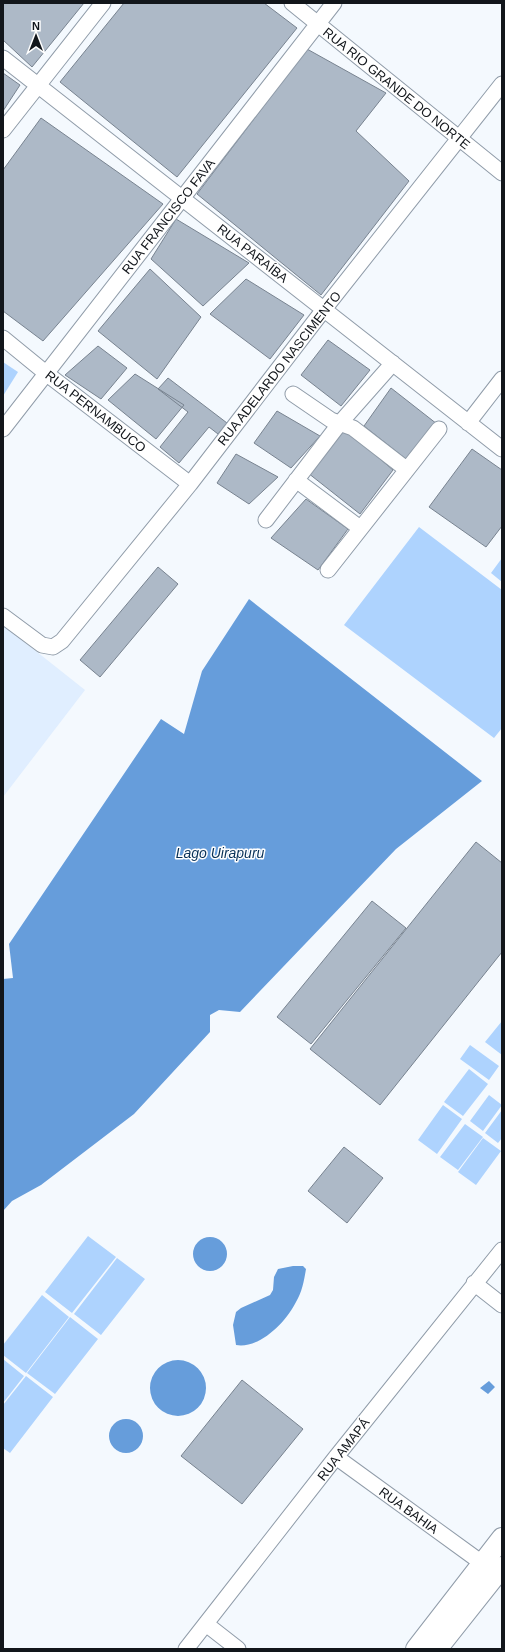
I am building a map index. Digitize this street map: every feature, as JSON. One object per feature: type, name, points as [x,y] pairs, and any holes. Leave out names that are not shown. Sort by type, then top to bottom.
[{"type":"main road","points":[[437,1649],[495,1573],[502,1538]]},
{"type":"main road","points":[[416,1649],[495,1573]]},
{"type":"street","points":[[3,130],[102,3]]},
{"type":"street","name":"RUA RIO GRANDE DO NORTE","points":[[292,3],[502,173]]},
{"type":"street","name":"RUA FRANCISCO FAVA","points":[[3,429],[334,3]]},
{"type":"street","name":"RUA PARAÍBA","points":[[3,58],[324,308],[502,449]]},
{"type":"street","name":"RUA ADELARDO NASCIMENTO","points":[[3,616],[42,645],[53,647],[62,641],[190,484],[324,308],[502,84]]},
{"type":"street","name":"RUA PERNAMBUCO","points":[[3,338],[47,374],[190,484]]},
{"type":"street","points":[[266,520],[340,422],[393,363]]},
{"type":"street","points":[[468,423],[502,379]]},
{"type":"street","points":[[294,394],[322,415],[353,428],[406,469]]},
{"type":"street","points":[[328,570],[439,429]]},
{"type":"street","points":[[296,480],[360,528]]},
{"type":"street","name":"RUA AMAPÁ","points":[[186,1649],[336,1457],[502,1250]]},
{"type":"street","points":[[474,1283],[502,1305]]},
{"type":"street","name":"RUA BAHIA","points":[[336,1457],[495,1573]]},
{"type":"street","points":[[206,1624],[238,1649]]},
{"type":"shaded area","points":[[3,362],[18,372],[3,396]]},
{"type":"shaded area","points":[[419,527],[502,590],[502,728],[494,738],[344,625]]},
{"type":"shaded area","points":[[502,558],[502,582],[491,573]]},
{"type":"shaded area","points":[[3,625],[85,690],[3,797]]},
{"type":"shaded area","points":[[502,1021],[502,1055],[485,1042]]},
{"type":"shaded area","points":[[470,1045],[499,1066],[489,1080],[460,1059]]},
{"type":"shaded area","points":[[469,1069],[488,1084],[463,1116],[444,1102]]},
{"type":"shaded area","points":[[489,1095],[502,1105],[483,1131],[470,1121]]},
{"type":"shaded area","points":[[443,1105],[462,1119],[437,1154],[418,1140]]},
{"type":"shaded area","points":[[502,1110],[502,1138],[498,1143],[485,1133]]},
{"type":"shaded area","points":[[465,1124],[483,1137],[458,1170],[440,1157]]},
{"type":"shaded area","points":[[483,1138],[501,1151],[476,1185],[458,1172]]},
{"type":"shaded area","points":[[88,1236],[116,1257],[72,1313],[45,1292]]},
{"type":"shaded area","points":[[117,1258],[145,1279],[101,1335],[74,1314]]},
{"type":"shaded area","points":[[42,1295],[69,1317],[26,1373],[3,1355],[3,1345]]},
{"type":"shaded area","points":[[70,1317],[98,1339],[55,1394],[27,1373]]},
{"type":"shaded area","points":[[3,1359],[24,1376],[3,1403]]},
{"type":"shaded area","points":[[26,1376],[53,1397],[10,1453],[3,1448],[3,1405]]},
{"type":"water","name":"Lago Uirapuru","points":[[249,599],[482,781],[396,849],[240,1012],[219,1010],[210,1015],[210,1032],[134,1114],[41,1185],[12,1201],[3,1211],[3,979],[13,978],[9,944],[161,719],[184,734],[202,671]]},
{"type":"water","points":[[207,1237],[213,1237],[222,1242],[226,1248],[226,1260],[222,1266],[213,1271],[207,1271],[198,1266],[193,1257],[193,1251],[198,1242]]},
{"type":"water","points":[[303,1266],[306,1269],[304,1282],[292,1310],[279,1325],[263,1338],[254,1343],[236,1345],[233,1325],[236,1312],[241,1308],[270,1295],[273,1290],[274,1277],[278,1269]]},
{"type":"water","points":[[172,1360],[184,1360],[194,1364],[202,1372],[206,1382],[206,1394],[202,1404],[194,1412],[184,1416],[172,1416],[162,1412],[154,1404],[150,1394],[150,1382],[154,1372],[162,1364]]},
{"type":"water","points":[[489,1381],[495,1387],[488,1394],[480,1388]]},
{"type":"water","points":[[126,1419],[138,1424],[143,1436],[138,1448],[126,1453],[114,1448],[109,1436],[114,1424]]},
{"type":"building","points":[[3,3],[84,3],[32,67],[3,40]]},
{"type":"building","points":[[124,3],[264,3],[297,28],[177,177],[60,82]]},
{"type":"building","points":[[307,49],[386,93],[356,131],[409,181],[321,295],[197,194]]},
{"type":"building","points":[[3,73],[20,85],[3,111]]},
{"type":"building","points":[[41,118],[163,204],[43,341],[3,311],[3,170]]},
{"type":"building","points":[[176,219],[249,263],[203,306],[151,259]]},
{"type":"building","points":[[150,269],[201,317],[157,379],[98,331]]},
{"type":"building","points":[[246,279],[304,315],[270,359],[210,314]]},
{"type":"building","points":[[328,340],[370,370],[341,406],[301,375]]},
{"type":"building","points":[[98,346],[127,368],[101,399],[65,375]]},
{"type":"building","points":[[135,374],[184,405],[156,439],[108,400]]},
{"type":"building","points":[[168,378],[227,423],[218,434],[209,427],[179,463],[160,447],[188,412],[158,389]]},
{"type":"building","points":[[391,388],[437,424],[406,459],[364,426]]},
{"type":"building","points":[[277,411],[320,436],[291,468],[254,443]]},
{"type":"building","points":[[345,429],[393,470],[360,514],[308,473]]},
{"type":"building","points":[[472,449],[502,470],[502,526],[486,547],[429,507]]},
{"type":"building","points":[[236,454],[278,477],[249,504],[217,483]]},
{"type":"building","points":[[306,499],[348,529],[318,570],[271,538]]},
{"type":"building","points":[[158,567],[178,584],[100,677],[80,660]]},
{"type":"building","points":[[476,842],[502,863],[502,952],[380,1105],[310,1049]]},
{"type":"building","points":[[372,901],[406,928],[311,1044],[277,1017]]},
{"type":"building","points":[[344,1147],[383,1178],[347,1223],[308,1191]]},
{"type":"building","points":[[242,1380],[303,1429],[242,1504],[181,1456]]}]
